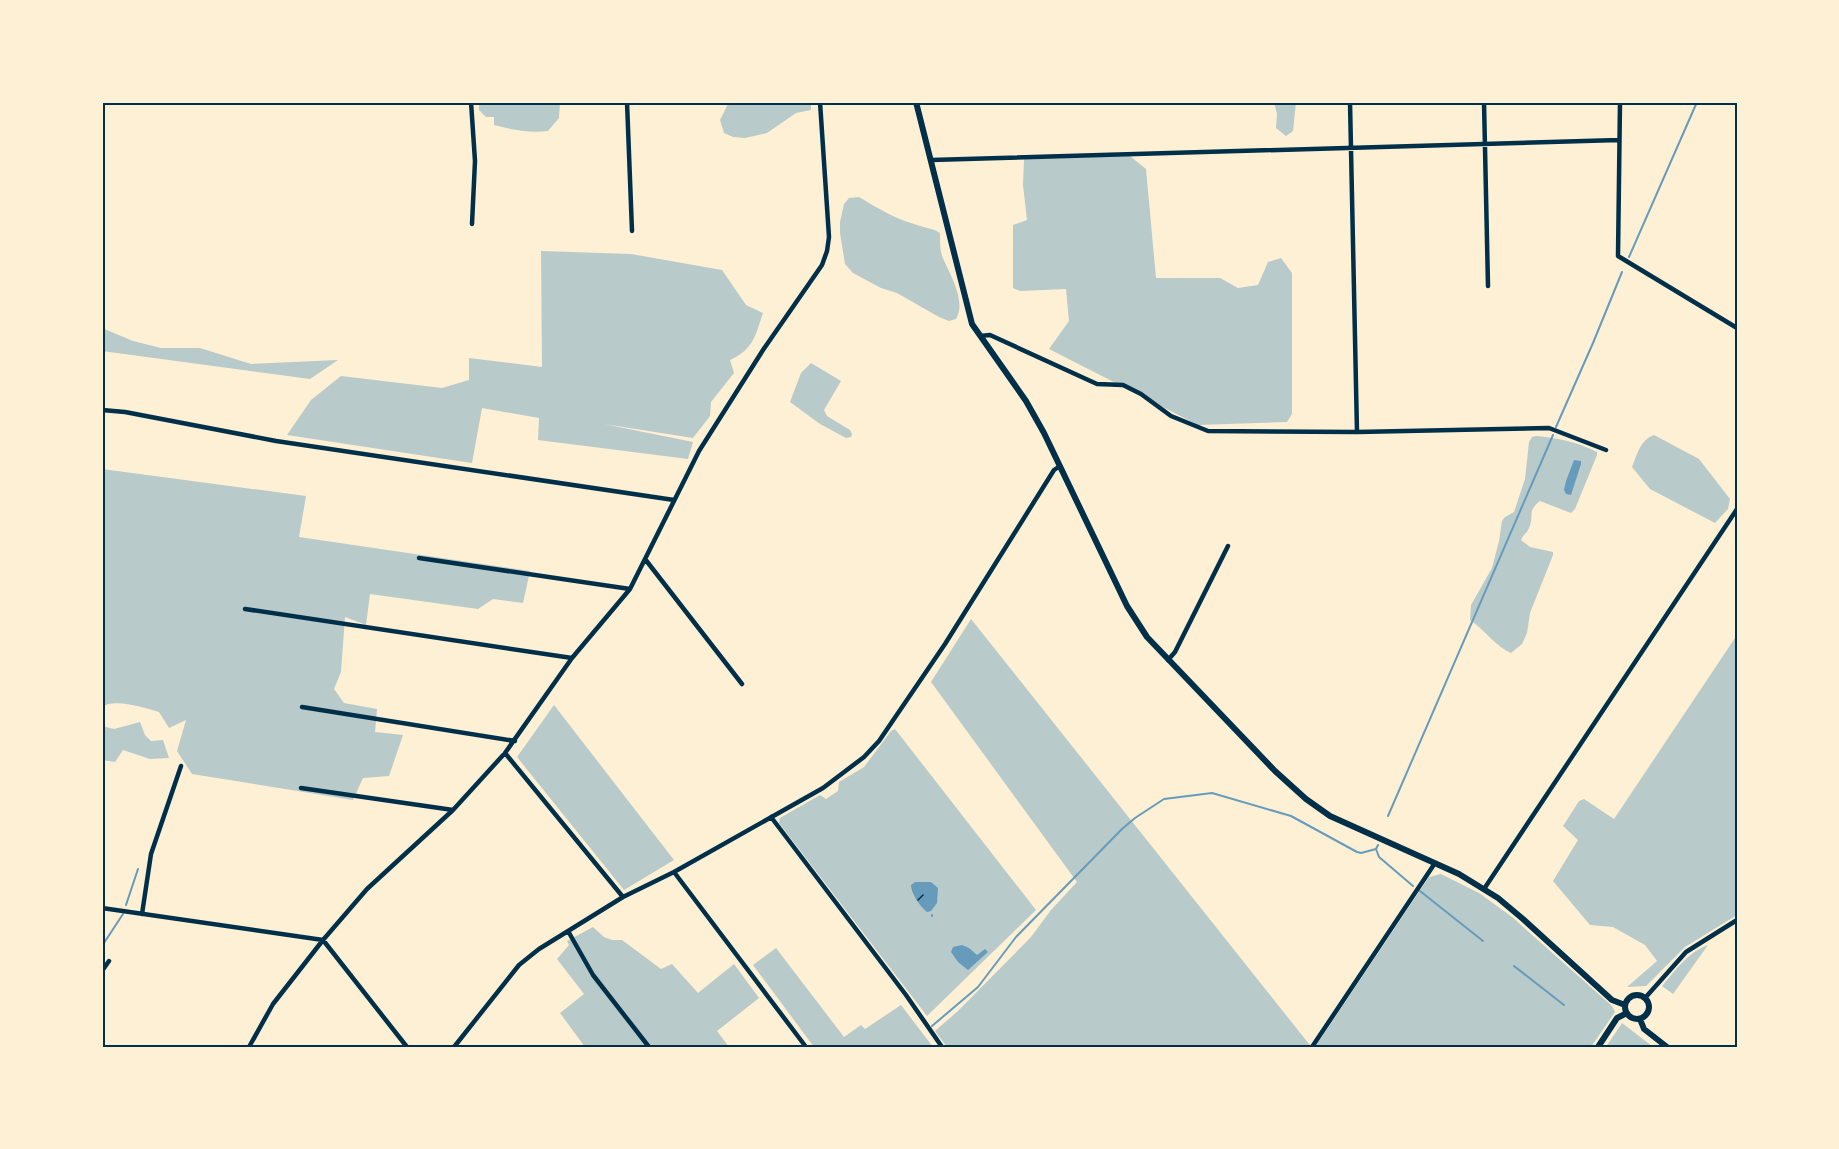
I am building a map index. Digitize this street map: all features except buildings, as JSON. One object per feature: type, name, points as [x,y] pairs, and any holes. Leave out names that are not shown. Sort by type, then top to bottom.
[{"type":"street","points":[[471,102],[475,161],[472,224]]},
{"type":"street","points":[[627,102],[632,231]]},
{"type":"street","points":[[249,1047],[273,1005],[323,940],[367,889],[453,810],[505,753],[572,658],[630,589],[699,451],[739,387],[822,265],[829,237],[819,102]]},
{"type":"street","points":[[916,102],[972,324],[1026,401],[1127,606],[1147,637],[1275,771],[1306,799],[1330,816],[1435,863],[1484,889],[1524,919],[1612,1000],[1626,1005]]},
{"type":"street","points":[[1350,102],[1357,432]]},
{"type":"street","points":[[1484,102],[1488,286]]},
{"type":"street","points":[[1620,102],[1618,256],[1737,328]]},
{"type":"street","points":[[931,160],[1619,140]]},
{"type":"street","points":[[980,336],[990,335],[1097,384],[1123,385],[1142,394],[1171,416],[1208,431],[1357,432],[1549,428],[1606,450]]},
{"type":"street","points":[[102,410],[125,412],[276,441],[674,500]]},
{"type":"street","points":[[454,1047],[519,965],[539,949],[623,897],[674,872],[823,788],[864,757],[879,741],[945,644],[1054,470],[1060,466]]},
{"type":"street","points":[[1484,889],[1737,508]]},
{"type":"street","points":[[1168,660],[1175,652],[1228,546]]},
{"type":"street","points":[[419,558],[630,589]]},
{"type":"street","points":[[645,559],[742,684]]},
{"type":"street","points":[[245,609],[572,658]]},
{"type":"street","points":[[302,707],[515,741]]},
{"type":"street","points":[[505,753],[623,897]]},
{"type":"street","points":[[142,914],[152,854],[182,766]]},
{"type":"street","points":[[302,788],[453,810]]},
{"type":"street","points":[[771,817],[906,995],[942,1047]]},
{"type":"street","points":[[1312,1047],[1435,863]]},
{"type":"street","points":[[674,872],[806,1047]]},
{"type":"street","points":[[102,908],[323,940],[406,1047]]},
{"type":"street","points":[[1645,998],[1686,952],[1737,920]]},
{"type":"street","points":[[567,931],[593,975],[649,1047]]},
{"type":"street","points":[[102,971],[109,961]]},
{"type":"street","points":[[1633,996],[1645,998],[1650,1005],[1648,1014],[1640,1019],[1632,1018],[1627,1013],[1627,1001],[1633,996]]},
{"type":"street","points":[[1598,1047],[1617,1018],[1627,1013]]},
{"type":"street","points":[[1640,1019],[1644,1029],[1667,1047]]},
{"type":"path","points":[[918,900],[923,895]]},
{"type":"shaded area","points":[[479,102],[560,102],[559,118],[548,131],[508,128],[494,125],[494,117],[486,117],[479,110]]},
{"type":"shaded area","points":[[729,102],[811,102],[811,110],[796,113],[767,133],[745,138],[733,137],[724,133],[720,120]]},
{"type":"shaded area","points":[[1274,102],[1296,102],[1293,131],[1286,136],[1276,128],[1277,114]]},
{"type":"shaded area","points":[[1130,156],[1146,169],[1156,278],[1220,278],[1238,288],[1258,285],[1268,262],[1281,258],[1292,273],[1292,414],[1287,422],[1198,425],[1049,349],[1069,321],[1066,289],[1020,291],[1013,288],[1013,225],[1027,220],[1023,185],[1024,159]]},
{"type":"shaded area","points":[[859,197],[909,223],[940,233],[942,256],[958,296],[959,312],[956,319],[949,321],[939,317],[897,293],[881,288],[853,273],[845,264],[840,222],[844,204],[849,198]]},
{"type":"shaded area","points":[[541,251],[631,254],[722,270],[746,305],[763,313],[749,346],[730,360],[734,373],[711,402],[710,416],[693,438],[604,424],[693,442],[688,459],[538,440],[539,418],[482,408],[472,463],[287,435],[311,400],[341,376],[442,388],[469,380],[469,358],[542,367]]},
{"type":"shaded area","points":[[102,328],[133,341],[161,348],[200,348],[251,364],[338,360],[310,379],[102,351]]},
{"type":"shaded area","points":[[811,363],[841,381],[824,410],[827,416],[850,430],[851,437],[846,438],[820,424],[790,402],[801,373]]},
{"type":"shaded area","points":[[1654,435],[1699,459],[1730,499],[1728,509],[1715,523],[1650,489],[1632,467],[1642,444]]},
{"type":"shaded area","points":[[1532,437],[1575,443],[1597,452],[1597,455],[1575,509],[1571,513],[1540,501],[1533,508],[1529,528],[1521,540],[1530,547],[1553,552],[1553,555],[1530,613],[1527,633],[1522,644],[1511,653],[1500,647],[1470,620],[1471,605],[1492,568],[1502,521],[1514,512],[1525,479],[1529,442]]},
{"type":"shaded area","points":[[102,469],[306,496],[299,537],[530,571],[523,603],[493,599],[478,609],[370,594],[366,625],[345,617],[341,672],[334,689],[344,703],[377,709],[375,732],[403,735],[389,776],[363,778],[353,800],[192,774],[177,751],[186,720],[169,728],[159,712],[114,703],[102,707]]},
{"type":"shaded area","points":[[971,619],[1309,1044],[1314,1047],[947,1047],[935,1031],[958,1011],[1031,937],[1051,910],[1077,882],[931,682]]},
{"type":"shaded area","points":[[1737,635],[1737,915],[1685,947],[1646,986],[1627,987],[1657,961],[1645,945],[1613,927],[1590,925],[1553,881],[1578,840],[1563,826],[1579,801],[1584,799],[1614,819]]},
{"type":"shaded area","points":[[554,705],[674,860],[624,890],[517,757]]},
{"type":"shaded area","points":[[140,722],[145,735],[151,741],[163,740],[169,758],[150,759],[123,750],[115,762],[102,760],[102,726],[114,729]]},
{"type":"shaded area","points":[[895,729],[1036,910],[927,1016],[779,823],[780,818],[820,795],[826,799],[838,791],[839,782],[864,767],[891,731]]},
{"type":"shaded area","points":[[1441,874],[1479,893],[1512,917],[1612,1006],[1615,1012],[1591,1047],[1315,1047],[1429,877]]},
{"type":"shaded area","points":[[593,927],[604,937],[622,940],[661,969],[672,964],[698,993],[734,964],[759,998],[717,1031],[729,1047],[585,1047],[560,1013],[584,994],[557,959],[569,945],[567,941]]},
{"type":"shaded area","points":[[1708,945],[1673,994],[1662,986],[1688,957]]},
{"type":"shaded area","points":[[776,948],[844,1037],[861,1025],[865,1029],[901,1005],[933,1047],[814,1047],[753,965]]},
{"type":"shaded area","points":[[1622,1023],[1652,1046],[1653,1047],[1606,1047]]},
{"type":"water","points":[[1574,460],[1581,461],[1581,464],[1571,495],[1566,494],[1564,490]]},
{"type":"water","points":[[915,882],[931,882],[938,888],[937,903],[931,911],[924,910],[914,896],[911,885]]},
{"type":"water","points":[[962,945],[977,955],[985,949],[988,952],[968,970],[951,952],[953,947]]},
{"type":"waterway","points":[[1629,257],[1697,102]]},
{"type":"waterway","points":[[1556,427],[1622,272]]},
{"type":"waterway","points":[[1388,816],[1553,435]]},
{"type":"waterway","points":[[932,1026],[978,987],[1016,937],[1122,829],[1164,799],[1212,793],[1291,816],[1357,852],[1376,849],[1378,845]]},
{"type":"waterway","points":[[1376,849],[1379,857],[1413,886]]},
{"type":"waterway","points":[[126,905],[138,869]]},
{"type":"waterway","points":[[1420,891],[1483,941]]},
{"type":"waterway","points":[[102,946],[123,914]]},
{"type":"waterway","points":[[1514,966],[1564,1005]]}]
